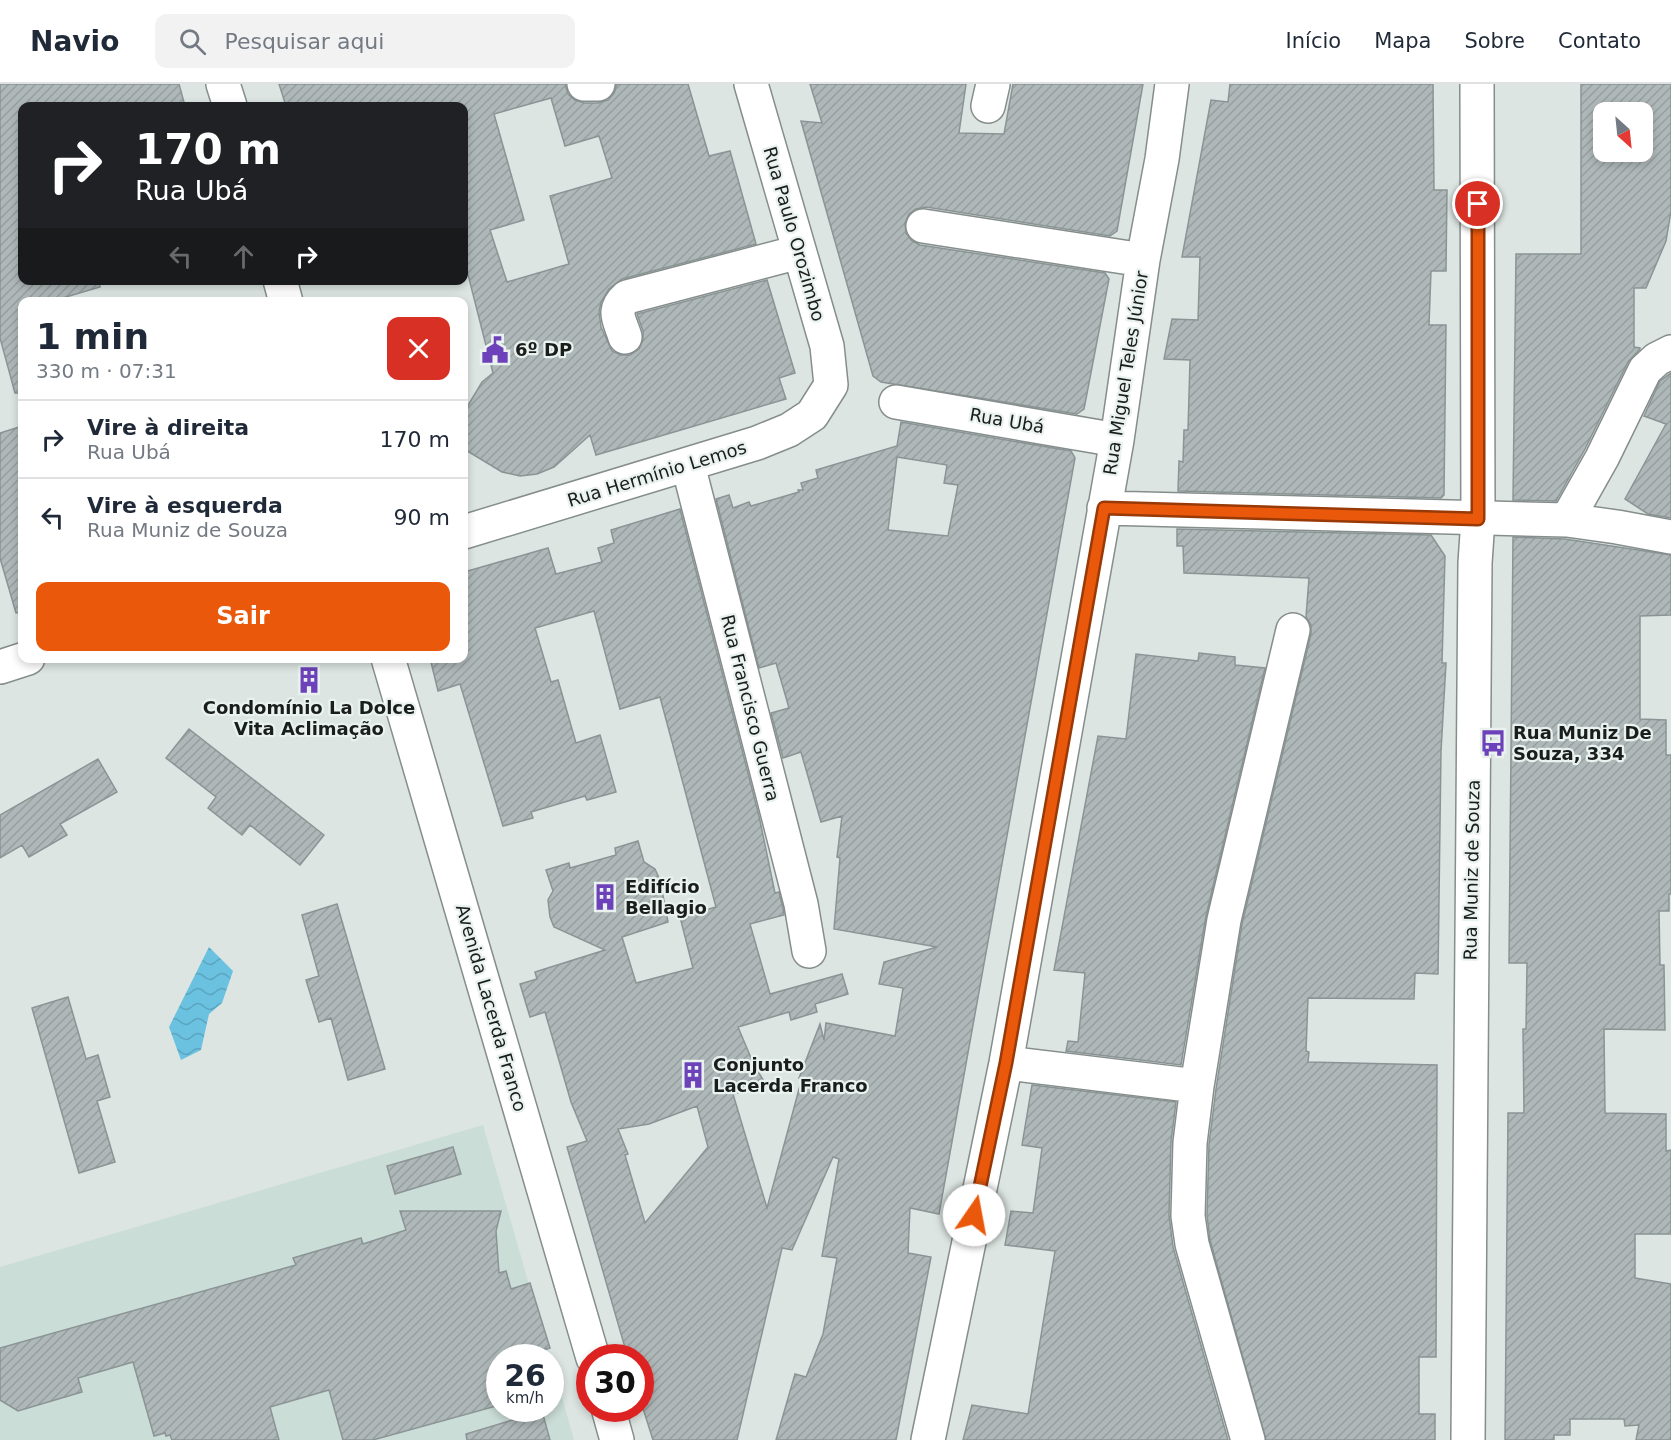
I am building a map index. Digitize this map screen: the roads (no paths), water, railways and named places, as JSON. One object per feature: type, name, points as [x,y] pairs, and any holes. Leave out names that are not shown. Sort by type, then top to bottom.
[{"type":"street","points":[[223,84],[229,102]]},
{"type":"street","points":[[584,84],[598,84]]},
{"type":"street","name":"Rua Paulo Orozimbo","points":[[751,84],[827,346],[831,385]]},
{"type":"street","name":"Rua Miguel Teles Júnior","points":[[928,1440],[1006,1063],[1117,440],[1172,84]]},
{"type":"street","name":"Rua Muniz de Souza","points":[[1468,1440],[1475,574],[1478,519],[1477,84]]},
{"type":"street","points":[[923,226],[1143,260]]},
{"type":"street","points":[[626,337],[617,312],[618,304],[627,297],[799,252]]},
{"type":"street","points":[[1566,520],[1602,458],[1645,370],[1671,352]]},
{"type":"street","name":"Rua Hermínio Lemos","points":[[468,531],[688,465],[789,430],[812,416],[831,385]]},
{"type":"street","name":"Rua Ubá","points":[[896,402],[1117,440]]},
{"type":"street","name":"Rua Francisco Guerra","points":[[688,465],[798,893],[810,951]]},
{"type":"street","points":[[1104,508],[1566,520],[1617,526],[1671,537]]},
{"type":"street","points":[[1248,1440],[1192,1244],[1188,1216],[1190,1143],[1224,920],[1293,630]]},
{"type":"street","points":[[0,667],[18,661]]},
{"type":"street","name":"Avenida Lacerda Franco","points":[[389,663],[589,1344]]},
{"type":"street","points":[[1006,1063],[1197,1086]]},
{"type":"street","points":[[612,1422],[617,1440]]},
{"type":"water","points":[[209,947],[233,971],[222,1003],[209,1014],[201,1050],[181,1060],[169,1027]]},
{"type":"place","name":"6º DP","points":[[495,350]]},
{"type":"place","name":"Condomínio La Dolce Vita Aclimação","points":[[309,680]]},
{"type":"place","name":"Rua Muniz De Souza, 334","points":[[1493,743]]},
{"type":"place","name":"Edifício Bellagio","points":[[605,897]]},
{"type":"place","name":"Conjunto Lacerda Franco","points":[[693,1075]]}]
